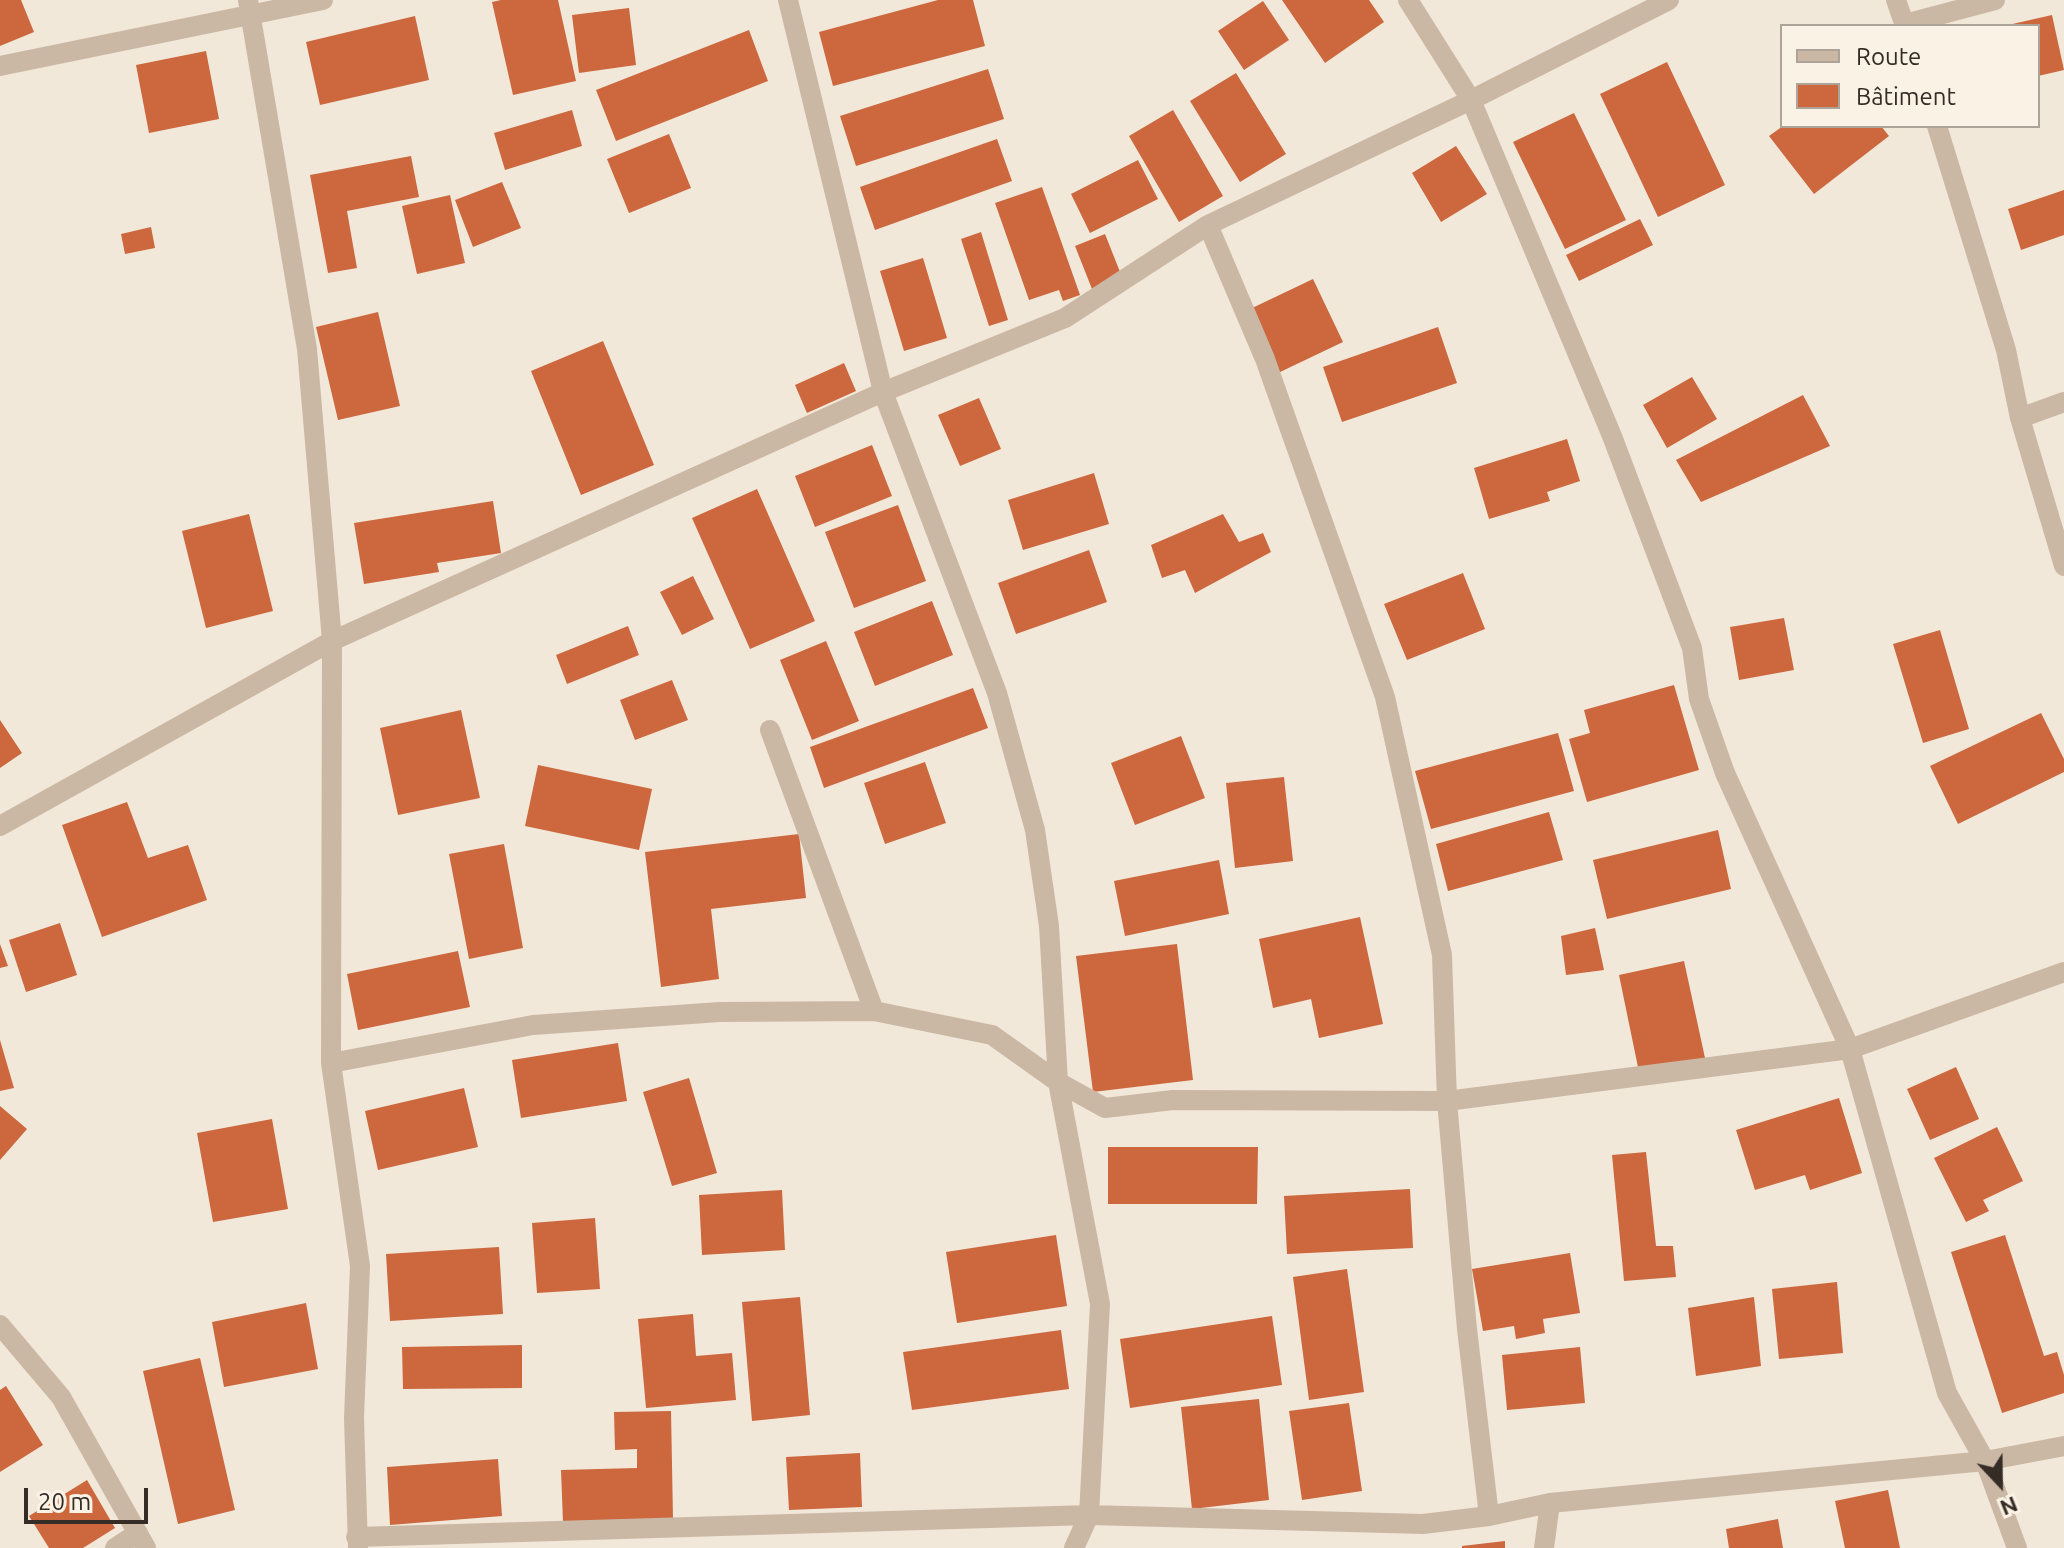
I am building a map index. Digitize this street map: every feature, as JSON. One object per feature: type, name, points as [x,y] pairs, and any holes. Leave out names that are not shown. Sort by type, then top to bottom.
[{"type":"street","points":[[0,66],[248,7],[323,0]]},
{"type":"street","points":[[788,0],[883,392],[997,693],[1035,830],[1049,926],[1058,1082],[1100,1304],[1089,1515],[1074,1548]]},
{"type":"street","points":[[1408,0],[1471,100],[1612,436],[1692,648],[1699,699],[1725,773],[1850,1049],[1947,1393],[1985,1461],[2017,1548]]},
{"type":"street","points":[[0,826],[332,641],[883,392],[1065,318],[1208,225],[1471,100],[1669,0]]},
{"type":"street","points":[[1896,0],[1905,24]]},
{"type":"street","points":[[1909,24],[1995,0]]},
{"type":"street","points":[[248,7],[307,349],[332,641],[331,1063],[360,1266],[354,1418],[356,1544],[1089,1515],[1423,1524],[1489,1516],[1550,1503],[1985,1461],[2064,1446]]},
{"type":"street","points":[[1938,128],[2006,350],[2020,418],[2064,566]]},
{"type":"street","points":[[1208,225],[1265,359],[1385,697],[1442,955],[1447,1101],[1467,1329],[1489,1516]]},
{"type":"street","points":[[2020,418],[2064,402]]},
{"type":"street","points":[[770,730],[874,1011]]},
{"type":"street","points":[[331,1063],[533,1025],[720,1012],[874,1011],[992,1035],[1058,1082],[1105,1108],[1173,1100],[1447,1101],[1850,1049],[2064,972]]},
{"type":"street","points":[[0,1325],[61,1397],[142,1541],[115,1548]]},
{"type":"street","points":[[1544,1548],[1550,1503]]},
{"type":"building","points":[[0,0],[21,0],[34,32],[0,46]]},
{"type":"building","points":[[558,0],[576,81],[513,95],[492,2]]},
{"type":"building","points":[[938,0],[973,0],[985,46],[833,86],[819,32]]},
{"type":"building","points":[[1282,0],[1369,0],[1384,22],[1325,63]]},
{"type":"building","points":[[1263,1],[1289,40],[1244,70],[1218,31]]},
{"type":"building","points":[[629,8],[636,65],[579,73],[572,15]]},
{"type":"building","points":[[2052,15],[2064,70],[2040,76],[2040,24],[2012,24]]},
{"type":"building","points":[[415,16],[429,80],[320,105],[306,42]]},
{"type":"building","points":[[749,30],[768,81],[616,141],[596,90]]},
{"type":"building","points":[[206,51],[219,119],[149,133],[136,65]]},
{"type":"building","points":[[1667,62],[1725,185],[1658,217],[1600,94]]},
{"type":"building","points":[[988,69],[1004,119],[856,166],[840,116]]},
{"type":"building","points":[[1236,73],[1286,154],[1240,182],[1190,101]]},
{"type":"building","points":[[572,110],[582,146],[505,170],[494,133]]},
{"type":"building","points":[[1173,110],[1223,196],[1179,222],[1129,136]]},
{"type":"building","points":[[1574,113],[1626,220],[1565,249],[1513,142]]},
{"type":"building","points":[[1780,128],[1883,128],[1889,136],[1814,194],[1769,136]]},
{"type":"building","points":[[669,134],[691,188],[629,213],[607,159]]},
{"type":"building","points":[[997,139],[1012,181],[875,230],[860,187]]},
{"type":"building","points":[[1456,146],[1487,194],[1441,222],[1412,173]]},
{"type":"building","points":[[411,156],[419,197],[347,211],[357,268],[328,273],[310,175]]},
{"type":"building","points":[[1138,160],[1158,199],[1090,233],[1071,194]]},
{"type":"building","points":[[502,182],[521,228],[473,247],[455,200]]},
{"type":"building","points":[[1042,187],[1080,295],[1063,301],[1059,290],[1029,300],[995,203]]},
{"type":"building","points":[[2064,190],[2064,235],[2021,250],[2008,209]]},
{"type":"building","points":[[450,195],[465,263],[417,274],[402,206]]},
{"type":"building","points":[[1640,219],[1653,245],[1579,281],[1566,255]]},
{"type":"building","points":[[151,227],[155,248],[125,254],[121,234]]},
{"type":"building","points":[[981,232],[1008,320],[989,326],[961,239]]},
{"type":"building","points":[[1105,234],[1122,277],[1092,289],[1075,246]]},
{"type":"building","points":[[923,258],[947,338],[904,351],[880,271]]},
{"type":"building","points":[[1313,279],[1343,342],[1278,373],[1248,310]]},
{"type":"building","points":[[378,312],[400,406],[338,420],[316,327]]},
{"type":"building","points":[[1438,327],[1457,383],[1342,422],[1323,367]]},
{"type":"building","points":[[603,341],[654,465],[581,495],[531,371]]},
{"type":"building","points":[[844,363],[856,391],[807,413],[795,385]]},
{"type":"building","points":[[1692,377],[1717,419],[1667,448],[1643,405]]},
{"type":"building","points":[[1803,395],[1830,446],[1701,502],[1676,460]]},
{"type":"building","points":[[979,398],[1001,449],[960,466],[938,415]]},
{"type":"building","points":[[1567,439],[1580,481],[1547,492],[1550,501],[1489,519],[1474,468]]},
{"type":"building","points":[[872,445],[892,496],[815,527],[795,476]]},
{"type":"building","points":[[1094,473],[1109,524],[1023,550],[1008,500]]},
{"type":"building","points":[[757,489],[815,621],[750,649],[692,518]]},
{"type":"building","points":[[493,501],[501,553],[437,563],[439,572],[364,584],[354,523]]},
{"type":"building","points":[[898,505],[926,581],[854,608],[825,532]]},
{"type":"building","points":[[249,514],[273,611],[206,628],[182,531]]},
{"type":"building","points":[[1223,514],[1239,542],[1263,533],[1271,552],[1195,593],[1185,570],[1162,578],[1151,545]]},
{"type":"building","points":[[1089,550],[1107,602],[1016,634],[998,583]]},
{"type":"building","points":[[1463,573],[1485,629],[1407,660],[1384,604]]},
{"type":"building","points":[[693,576],[714,619],[682,635],[660,592]]},
{"type":"building","points":[[932,601],[953,655],[875,686],[854,632]]},
{"type":"building","points":[[1784,618],[1794,670],[1739,680],[1730,627]]},
{"type":"building","points":[[628,626],[639,655],[567,684],[556,655]]},
{"type":"building","points":[[1940,630],[1969,729],[1923,743],[1893,644]]},
{"type":"building","points":[[826,641],[859,721],[812,740],[780,660]]},
{"type":"building","points":[[672,680],[688,720],[635,740],[620,700]]},
{"type":"building","points":[[1674,685],[1699,770],[1587,802],[1569,739],[1590,733],[1584,710]]},
{"type":"building","points":[[973,688],[988,728],[824,788],[810,747]]},
{"type":"building","points":[[461,710],[480,798],[398,815],[380,728]]},
{"type":"building","points":[[2041,713],[2064,759],[2064,772],[1958,824],[1930,766]]},
{"type":"building","points":[[0,720],[22,753],[0,768]]},
{"type":"building","points":[[1558,733],[1574,791],[1431,829],[1415,771]]},
{"type":"building","points":[[1181,736],[1205,798],[1135,825],[1111,763]]},
{"type":"building","points":[[925,762],[946,823],[885,844],[864,783]]},
{"type":"building","points":[[538,765],[652,789],[639,850],[525,826]]},
{"type":"building","points":[[1284,777],[1293,861],[1235,868],[1226,783]]},
{"type":"building","points":[[127,802],[148,858],[188,845],[207,900],[102,937],[62,825]]},
{"type":"building","points":[[1549,812],[1563,860],[1448,891],[1436,844]]},
{"type":"building","points":[[1718,830],[1731,889],[1607,919],[1593,860]]},
{"type":"building","points":[[799,834],[806,898],[711,909],[719,979],[661,987],[645,852]]},
{"type":"building","points":[[504,844],[523,948],[469,959],[449,854]]},
{"type":"building","points":[[1219,860],[1229,914],[1125,936],[1114,881]]},
{"type":"building","points":[[1360,917],[1383,1024],[1319,1038],[1311,999],[1273,1008],[1259,939]]},
{"type":"building","points":[[60,923],[77,975],[26,992],[9,940]]},
{"type":"building","points":[[1595,928],[1604,970],[1566,975],[1561,936]]},
{"type":"building","points":[[0,944],[8,966],[0,968]]},
{"type":"building","points":[[1177,944],[1193,1080],[1093,1092],[1076,956]]},
{"type":"building","points":[[458,951],[470,1007],[358,1030],[347,974]]},
{"type":"building","points":[[1684,961],[1705,1058],[1639,1072],[1619,975]]},
{"type":"building","points":[[0,1040],[14,1088],[0,1091]]},
{"type":"building","points":[[618,1043],[627,1101],[521,1118],[512,1060]]},
{"type":"building","points":[[1956,1067],[1979,1119],[1930,1140],[1907,1089]]},
{"type":"building","points":[[689,1078],[717,1173],[672,1186],[643,1092]]},
{"type":"building","points":[[464,1088],[478,1147],[378,1170],[365,1111]]},
{"type":"building","points":[[1839,1098],[1862,1173],[1810,1190],[1805,1175],[1755,1190],[1736,1130]]},
{"type":"building","points":[[0,1106],[27,1129],[0,1160]]},
{"type":"building","points":[[272,1119],[288,1209],[213,1222],[197,1133]]},
{"type":"building","points":[[1997,1127],[2023,1181],[1983,1200],[1989,1211],[1966,1222],[1934,1158]]},
{"type":"building","points":[[1108,1147],[1258,1147],[1257,1204],[1108,1204]]},
{"type":"building","points":[[1646,1152],[1656,1246],[1673,1246],[1676,1277],[1624,1281],[1612,1155]]},
{"type":"building","points":[[1410,1189],[1413,1248],[1287,1254],[1284,1196]]},
{"type":"building","points":[[782,1190],[785,1250],[702,1255],[699,1195]]},
{"type":"building","points":[[595,1218],[600,1289],[537,1293],[532,1223]]},
{"type":"building","points":[[1056,1235],[1067,1306],[957,1323],[946,1252]]},
{"type":"building","points":[[2005,1235],[2044,1356],[2057,1352],[2064,1375],[2064,1393],[2002,1413],[1951,1252]]},
{"type":"building","points":[[499,1247],[503,1314],[390,1321],[386,1254]]},
{"type":"building","points":[[1570,1253],[1580,1313],[1543,1319],[1545,1333],[1516,1339],[1514,1326],[1483,1331],[1472,1269]]},
{"type":"building","points":[[1347,1269],[1364,1392],[1309,1400],[1293,1277]]},
{"type":"building","points":[[1837,1282],[1843,1353],[1779,1359],[1772,1289]]},
{"type":"building","points":[[800,1297],[810,1415],[752,1421],[742,1302]]},
{"type":"building","points":[[1754,1297],[1761,1366],[1696,1376],[1688,1308]]},
{"type":"building","points":[[306,1303],[318,1369],[224,1387],[212,1322]]},
{"type":"building","points":[[693,1314],[696,1356],[732,1353],[736,1400],[646,1408],[638,1319]]},
{"type":"building","points":[[1272,1316],[1282,1385],[1130,1408],[1120,1339]]},
{"type":"building","points":[[1061,1330],[1069,1389],[912,1410],[903,1352]]},
{"type":"building","points":[[522,1345],[522,1388],[403,1389],[402,1347]]},
{"type":"building","points":[[1580,1347],[1585,1403],[1507,1410],[1502,1355]]},
{"type":"building","points":[[200,1358],[235,1510],[178,1524],[143,1371]]},
{"type":"building","points":[[6,1386],[43,1445],[0,1472],[0,1390]]},
{"type":"building","points":[[1259,1399],[1269,1500],[1192,1509],[1181,1407]]},
{"type":"building","points":[[1349,1403],[1362,1491],[1302,1500],[1289,1411]]},
{"type":"building","points":[[671,1411],[673,1519],[563,1522],[561,1470],[637,1468],[637,1449],[615,1450],[614,1412]]},
{"type":"building","points":[[860,1453],[862,1507],[789,1510],[786,1457]]},
{"type":"building","points":[[498,1459],[502,1516],[390,1525],[387,1467]]},
{"type":"building","points":[[87,1480],[115,1528],[83,1548],[49,1548],[29,1516]]},
{"type":"building","points":[[1888,1490],[1900,1548],[1845,1548],[1835,1501]]},
{"type":"building","points":[[1778,1519],[1783,1548],[1729,1548],[1726,1529]]},
{"type":"building","points":[[1505,1541],[1505,1548],[1462,1548],[1462,1546]]}]
